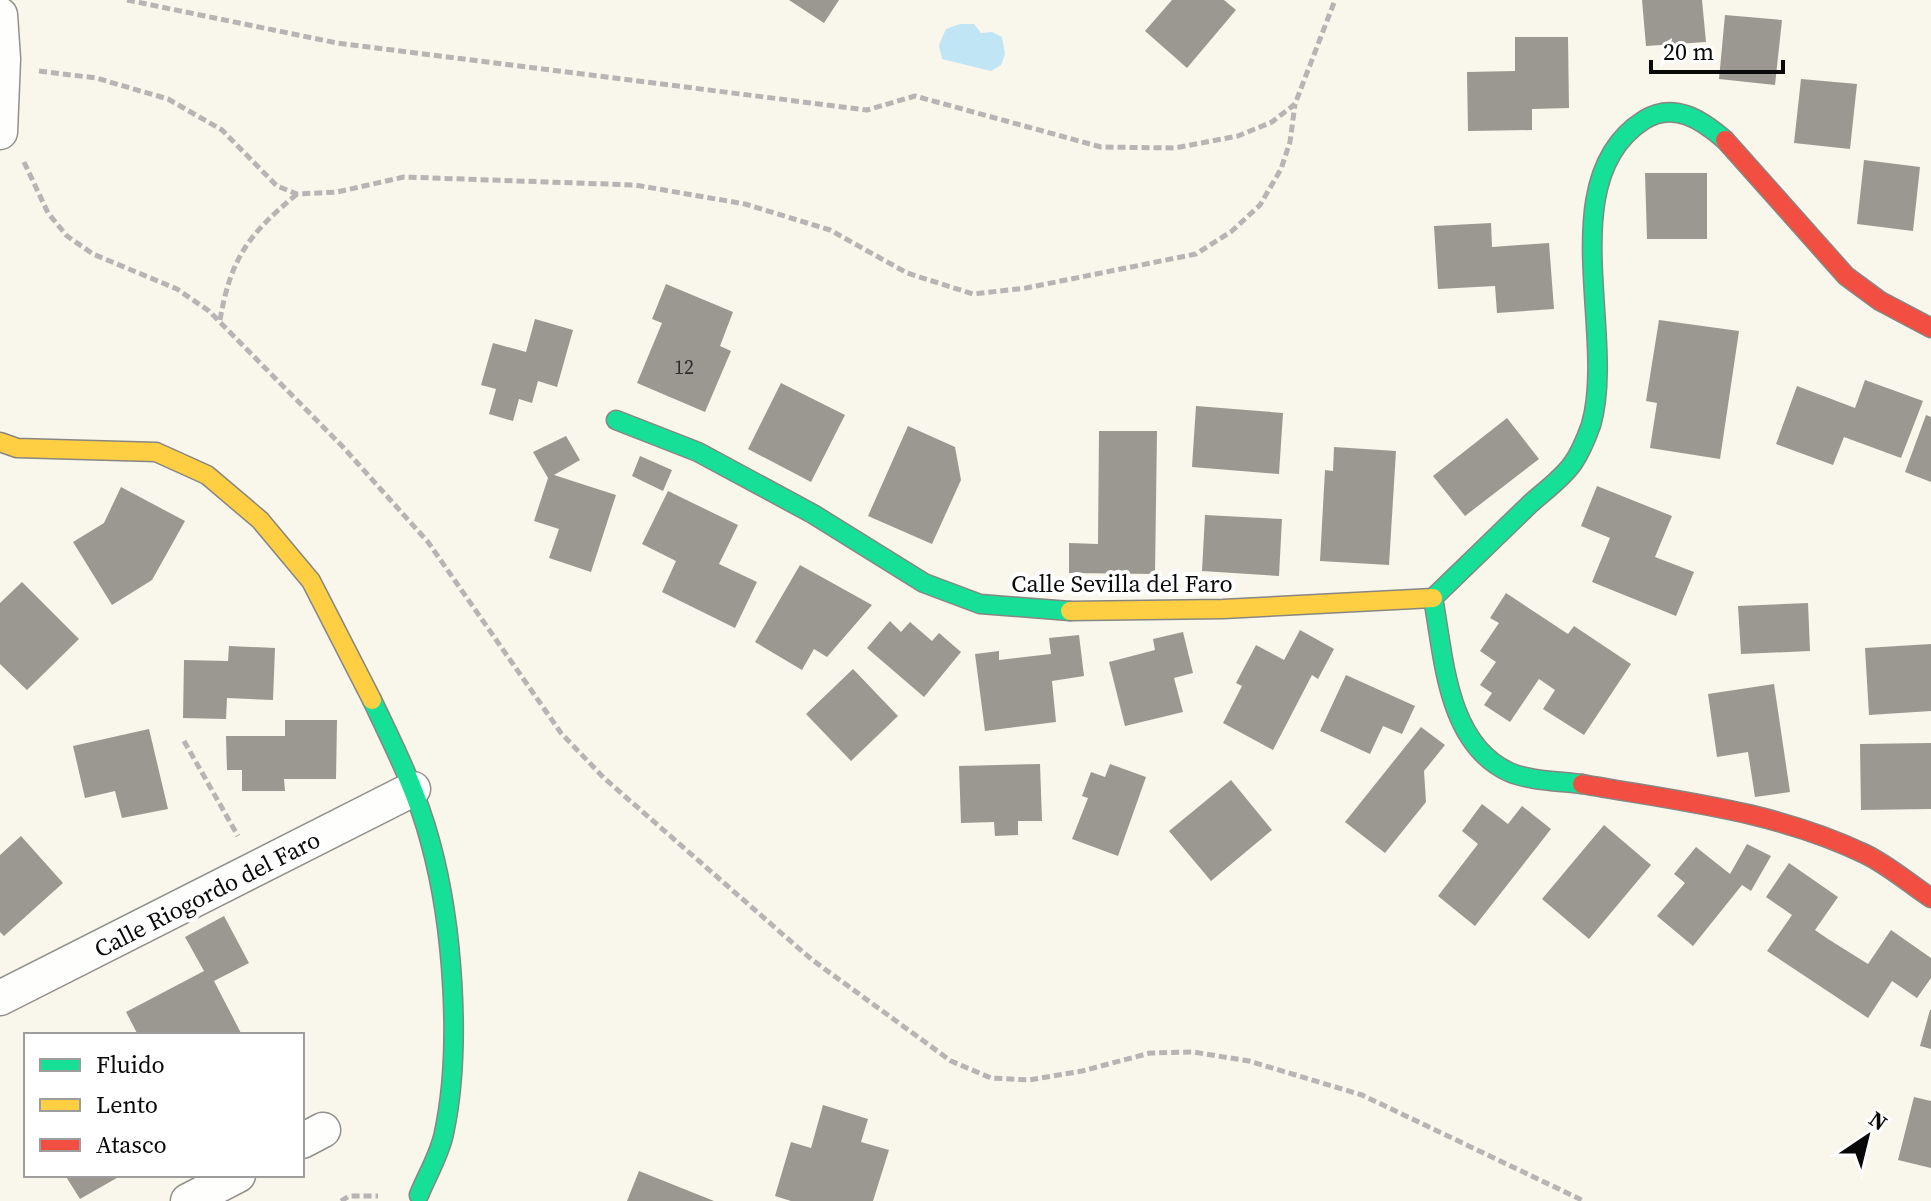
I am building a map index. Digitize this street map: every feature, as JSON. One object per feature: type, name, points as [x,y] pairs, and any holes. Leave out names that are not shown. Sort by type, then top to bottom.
[{"type":"street","points":[[0,15],[3,67],[1,125]]},
{"type":"street","points":[[1931,328],[1863,292],[1834,265],[1725,137],[1698,119],[1672,111],[1651,116],[1630,130],[1612,153],[1592,214],[1599,314],[1597,408],[1588,440],[1573,463],[1433,598],[1455,710],[1475,745],[1509,772],[1739,811],[1806,829],[1868,855],[1931,898]]},
{"type":"street","name":"Calle Sevilla del Faro","points":[[616,420],[698,452],[813,514],[924,583],[980,604],[1038,611],[1192,610],[1433,598]]},
{"type":"street","points":[[0,442],[17,448],[156,452],[207,475],[260,520],[311,581],[377,704],[413,789],[431,843],[446,925],[454,1026],[444,1134],[417,1199]]},
{"type":"street","name":"Calle Riogordo del Faro","points":[[0,998],[413,789]]},
{"type":"street","points":[[188,1201],[234,1177]]},
{"type":"path","points":[[127,0],[337,43],[867,110],[915,96],[1101,147],[1175,148],[1238,136],[1272,122],[1295,104]]},
{"type":"path","points":[[3,67],[96,78],[168,99],[222,130],[277,186],[297,194],[337,192],[404,177],[635,185],[745,204],[830,230],[907,273],[973,294],[1026,288],[1196,254],[1232,231],[1260,205],[1281,169],[1290,142],[1295,104],[1335,0]]},
{"type":"path","points":[[1,125],[48,213],[67,236],[93,254],[177,289],[220,321],[343,447],[428,542],[561,733],[604,778],[811,959],[951,1061],[991,1078],[1029,1080],[1082,1071],[1150,1053],[1193,1052],[1249,1061],[1362,1095],[1584,1201]]},
{"type":"path","points":[[220,321],[233,264],[269,217],[297,194]]},
{"type":"path","points":[[184,741],[257,868]]},
{"type":"water","points":[[960,24],[974,24],[981,33],[992,32],[1002,37],[1005,54],[1001,65],[991,71],[942,59],[939,45],[946,29]]},
{"type":"building","points":[[789,0],[839,0],[824,23]]},
{"type":"building","points":[[1172,0],[1224,0],[1236,10],[1187,68],[1145,31]]},
{"type":"building","points":[[1642,0],[1702,0],[1706,42],[1646,46]]},
{"type":"building","points":[[1725,15],[1782,20],[1775,85],[1719,79]]},
{"type":"building","points":[[1515,37],[1568,37],[1569,108],[1532,109],[1532,130],[1468,131],[1467,72],[1515,71]]},
{"type":"building","points":[[1801,79],[1857,84],[1850,149],[1794,143]]},
{"type":"building","points":[[1864,160],[1920,167],[1913,231],[1857,224]]},
{"type":"building","points":[[1645,173],[1707,173],[1707,239],[1647,239]]},
{"type":"building","points":[[1491,223],[1492,247],[1549,243],[1554,309],[1497,313],[1495,286],[1438,289],[1434,226]]},
{"type":"building","points":[[666,284],[733,312],[720,346],[731,351],[705,412],[637,383],[662,323],[652,319]]},
{"type":"building","points":[[535,319],[573,330],[557,387],[538,381],[532,403],[519,399],[513,421],[489,414],[496,389],[481,385],[493,343],[526,352]]},
{"type":"building","points":[[1659,320],[1739,331],[1720,459],[1650,448],[1657,403],[1646,401]]},
{"type":"building","points":[[1865,380],[1923,401],[1901,458],[1844,437],[1833,465],[1776,444],[1797,386],[1855,408]]},
{"type":"building","points":[[781,383],[845,415],[811,482],[748,449]]},
{"type":"building","points":[[1196,406],[1283,413],[1279,474],[1192,467]]},
{"type":"building","points":[[1926,415],[1931,417],[1931,482],[1905,472]]},
{"type":"building","points":[[1507,418],[1539,459],[1465,516],[1433,476]]},
{"type":"building","points":[[908,426],[955,447],[961,480],[932,544],[868,516]]},
{"type":"building","points":[[1099,431],[1157,431],[1155,574],[1069,573],[1069,543],[1098,544]]},
{"type":"building","points":[[566,436],[580,460],[554,475],[616,495],[591,572],[549,558],[559,529],[534,521],[548,478],[533,452]]},
{"type":"building","points":[[1334,447],[1396,451],[1389,565],[1320,561],[1325,470],[1333,471]]},
{"type":"building","points":[[640,456],[672,470],[663,491],[632,476]]},
{"type":"building","points":[[1597,486],[1672,516],[1655,557],[1694,572],[1676,616],[1592,582],[1610,538],[1581,526]]},
{"type":"building","points":[[121,487],[185,521],[152,580],[112,605],[73,542],[104,523]]},
{"type":"building","points":[[668,491],[738,525],[719,564],[757,582],[735,628],[662,592],[676,561],[642,544]]},
{"type":"building","points":[[1205,515],[1282,519],[1279,576],[1202,571]]},
{"type":"building","points":[[800,565],[872,605],[827,657],[814,649],[802,670],[755,642]]},
{"type":"building","points":[[22,582],[79,639],[27,690],[0,664],[0,603]]},
{"type":"building","points":[[1506,593],[1568,634],[1574,626],[1631,664],[1584,735],[1543,709],[1555,690],[1539,679],[1510,722],[1484,705],[1492,693],[1480,685],[1496,662],[1480,651],[1499,623],[1490,618]]},
{"type":"building","points":[[1808,603],[1810,651],[1741,654],[1738,606]]},
{"type":"building","points":[[890,621],[901,632],[910,622],[932,641],[939,633],[961,652],[924,697],[867,648]]},
{"type":"building","points":[[1300,630],[1334,649],[1318,679],[1312,675],[1273,750],[1223,723],[1242,686],[1236,683],[1256,645],[1284,660]]},
{"type":"building","points":[[1183,632],[1193,673],[1174,678],[1183,712],[1125,726],[1109,662],[1155,650],[1153,639]]},
{"type":"building","points":[[1079,635],[1084,676],[1052,681],[1056,722],[985,731],[975,654],[999,651],[999,660],[1051,654],[1049,638]]},
{"type":"building","points":[[1931,644],[1931,711],[1869,715],[1865,648]]},
{"type":"building","points":[[229,646],[275,648],[273,700],[227,698],[226,719],[183,718],[184,660],[228,661]]},
{"type":"building","points":[[853,669],[898,716],[851,761],[806,714]]},
{"type":"building","points":[[1346,675],[1415,706],[1402,734],[1383,726],[1370,754],[1320,731]]},
{"type":"building","points":[[1774,684],[1790,792],[1755,797],[1748,752],[1717,757],[1708,694]]},
{"type":"building","points":[[285,720],[337,720],[336,779],[284,779],[285,791],[242,791],[242,770],[227,770],[226,736],[285,736]]},
{"type":"building","points":[[1421,727],[1445,745],[1424,771],[1426,802],[1385,853],[1345,822]]},
{"type":"building","points":[[149,729],[168,809],[122,818],[115,791],[85,798],[73,746]]},
{"type":"building","points":[[1931,743],[1931,809],[1861,810],[1860,744]]},
{"type":"building","points":[[1040,764],[1042,821],[1018,821],[1018,835],[995,836],[994,822],[961,823],[959,766]]},
{"type":"building","points":[[1110,764],[1146,777],[1118,856],[1072,839],[1088,798],[1082,796],[1091,772],[1105,777]]},
{"type":"building","points":[[1231,780],[1272,830],[1211,881],[1169,831]]},
{"type":"building","points":[[1482,804],[1508,824],[1522,806],[1551,829],[1475,926],[1438,896],[1478,844],[1462,831]]},
{"type":"building","points":[[1604,825],[1651,865],[1589,939],[1542,899]]},
{"type":"building","points":[[21,836],[63,883],[4,936],[0,932],[0,855]]},
{"type":"building","points":[[1747,844],[1771,856],[1751,891],[1742,885],[1693,946],[1657,916],[1685,883],[1674,874],[1696,847],[1730,874]]},
{"type":"building","points":[[1789,863],[1838,897],[1815,930],[1828,939],[1868,964],[1891,930],[1931,958],[1931,978],[1917,998],[1892,981],[1868,1018],[1767,951],[1792,915],[1766,897]]},
{"type":"building","points":[[224,916],[249,963],[214,981],[241,1033],[137,1033],[126,1012],[204,971],[185,937]]},
{"type":"building","points":[[1931,1010],[1931,1049],[1920,1046]]},
{"type":"building","points":[[1914,1097],[1931,1101],[1931,1168],[1898,1160]]},
{"type":"building","points":[[823,1105],[868,1119],[861,1142],[889,1150],[873,1201],[791,1201],[775,1196],[791,1142],[811,1148]]},
{"type":"building","points":[[639,1171],[714,1201],[627,1201]]},
{"type":"building","points":[[66,1177],[118,1177],[80,1199]]},
{"type":"traffic: fast","points":[[1582,784],[1535,779],[1509,772],[1488,759],[1472,741],[1460,719],[1445,671],[1433,598],[1563,474],[1576,459],[1591,425],[1597,388],[1593,219],[1600,180],[1616,146],[1644,120],[1666,112],[1687,115],[1725,140]]},
{"type":"traffic: fast","points":[[616,420],[698,452],[813,514],[924,583],[980,604],[1070,611]]},
{"type":"traffic: fast","points":[[372,700],[425,823],[438,874],[449,948],[454,1026],[450,1100],[442,1141],[419,1195]]},
{"type":"traffic: slow","points":[[0,442],[17,448],[156,452],[207,475],[260,520],[311,581],[372,700]]},
{"type":"traffic: slow","points":[[1070,611],[1223,609],[1433,598]]},
{"type":"traffic: jam","points":[[1725,140],[1846,276],[1880,301],[1931,328]]},
{"type":"traffic: jam","points":[[1582,784],[1726,809],[1797,827],[1874,858],[1931,898]]}]
